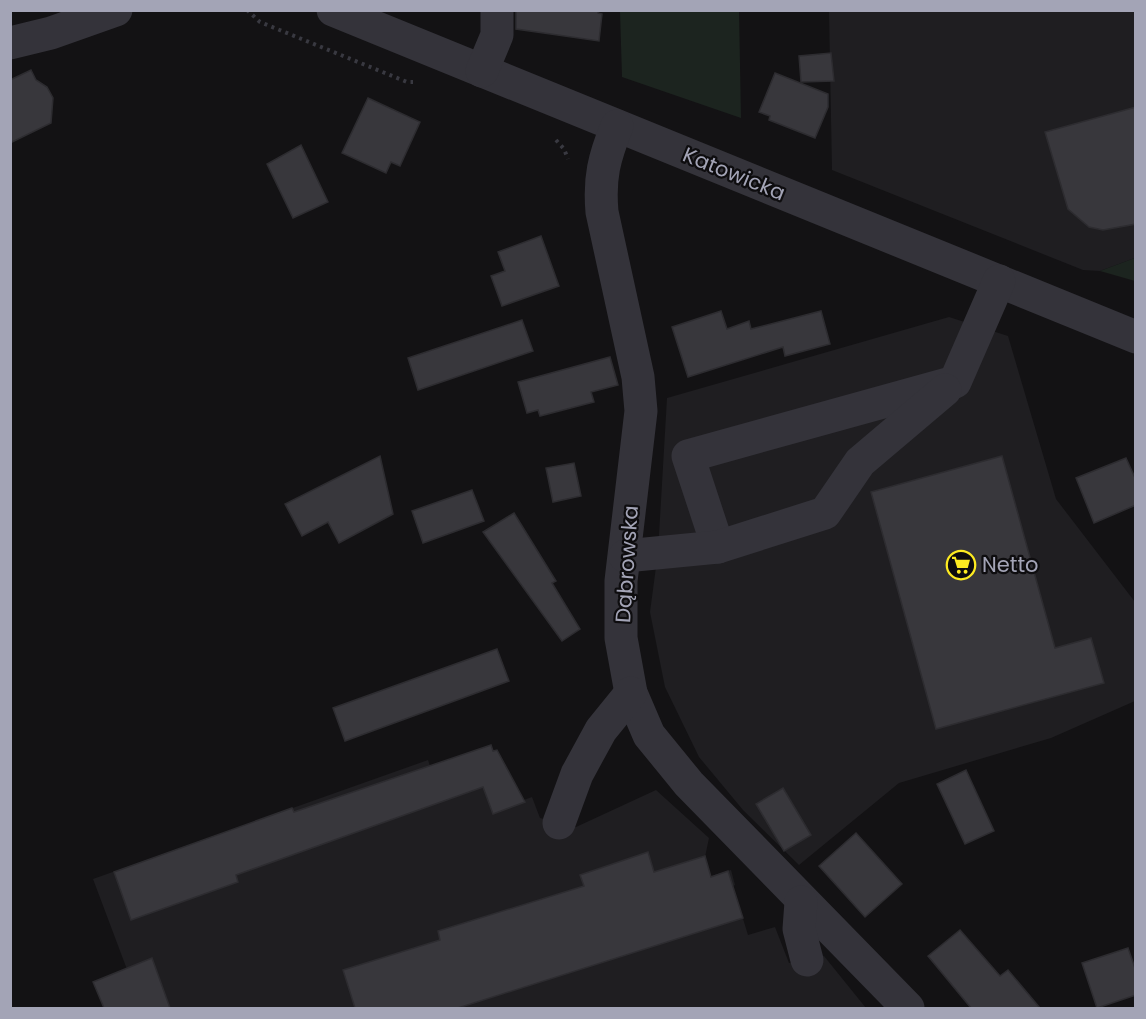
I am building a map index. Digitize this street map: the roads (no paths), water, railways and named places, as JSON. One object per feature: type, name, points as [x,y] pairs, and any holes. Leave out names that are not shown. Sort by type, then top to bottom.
[{"type":"street","points":[[10,43],[51,33],[116,10]]},
{"type":"street","name":"Katowicka","points":[[333,10],[1136,337]]},
{"type":"street","points":[[482,71],[497,35],[497,10]]},
{"type":"street","name":"Dąbrowska","points":[[617,126],[601,173],[602,212],[636,366],[641,411],[621,581],[621,638],[631,693],[649,735],[689,784],[801,902],[908,1008]]},
{"type":"street","points":[[625,556],[718,547],[825,513],[860,462],[955,382],[999,281]]},
{"type":"street","points":[[718,547],[688,456],[955,382]]},
{"type":"street","points":[[558,823],[577,774],[601,730],[631,693]]},
{"type":"street","points":[[801,902],[800,929],[807,960]]},
{"type":"place","name":"Netto","points":[[961,565]]}]
